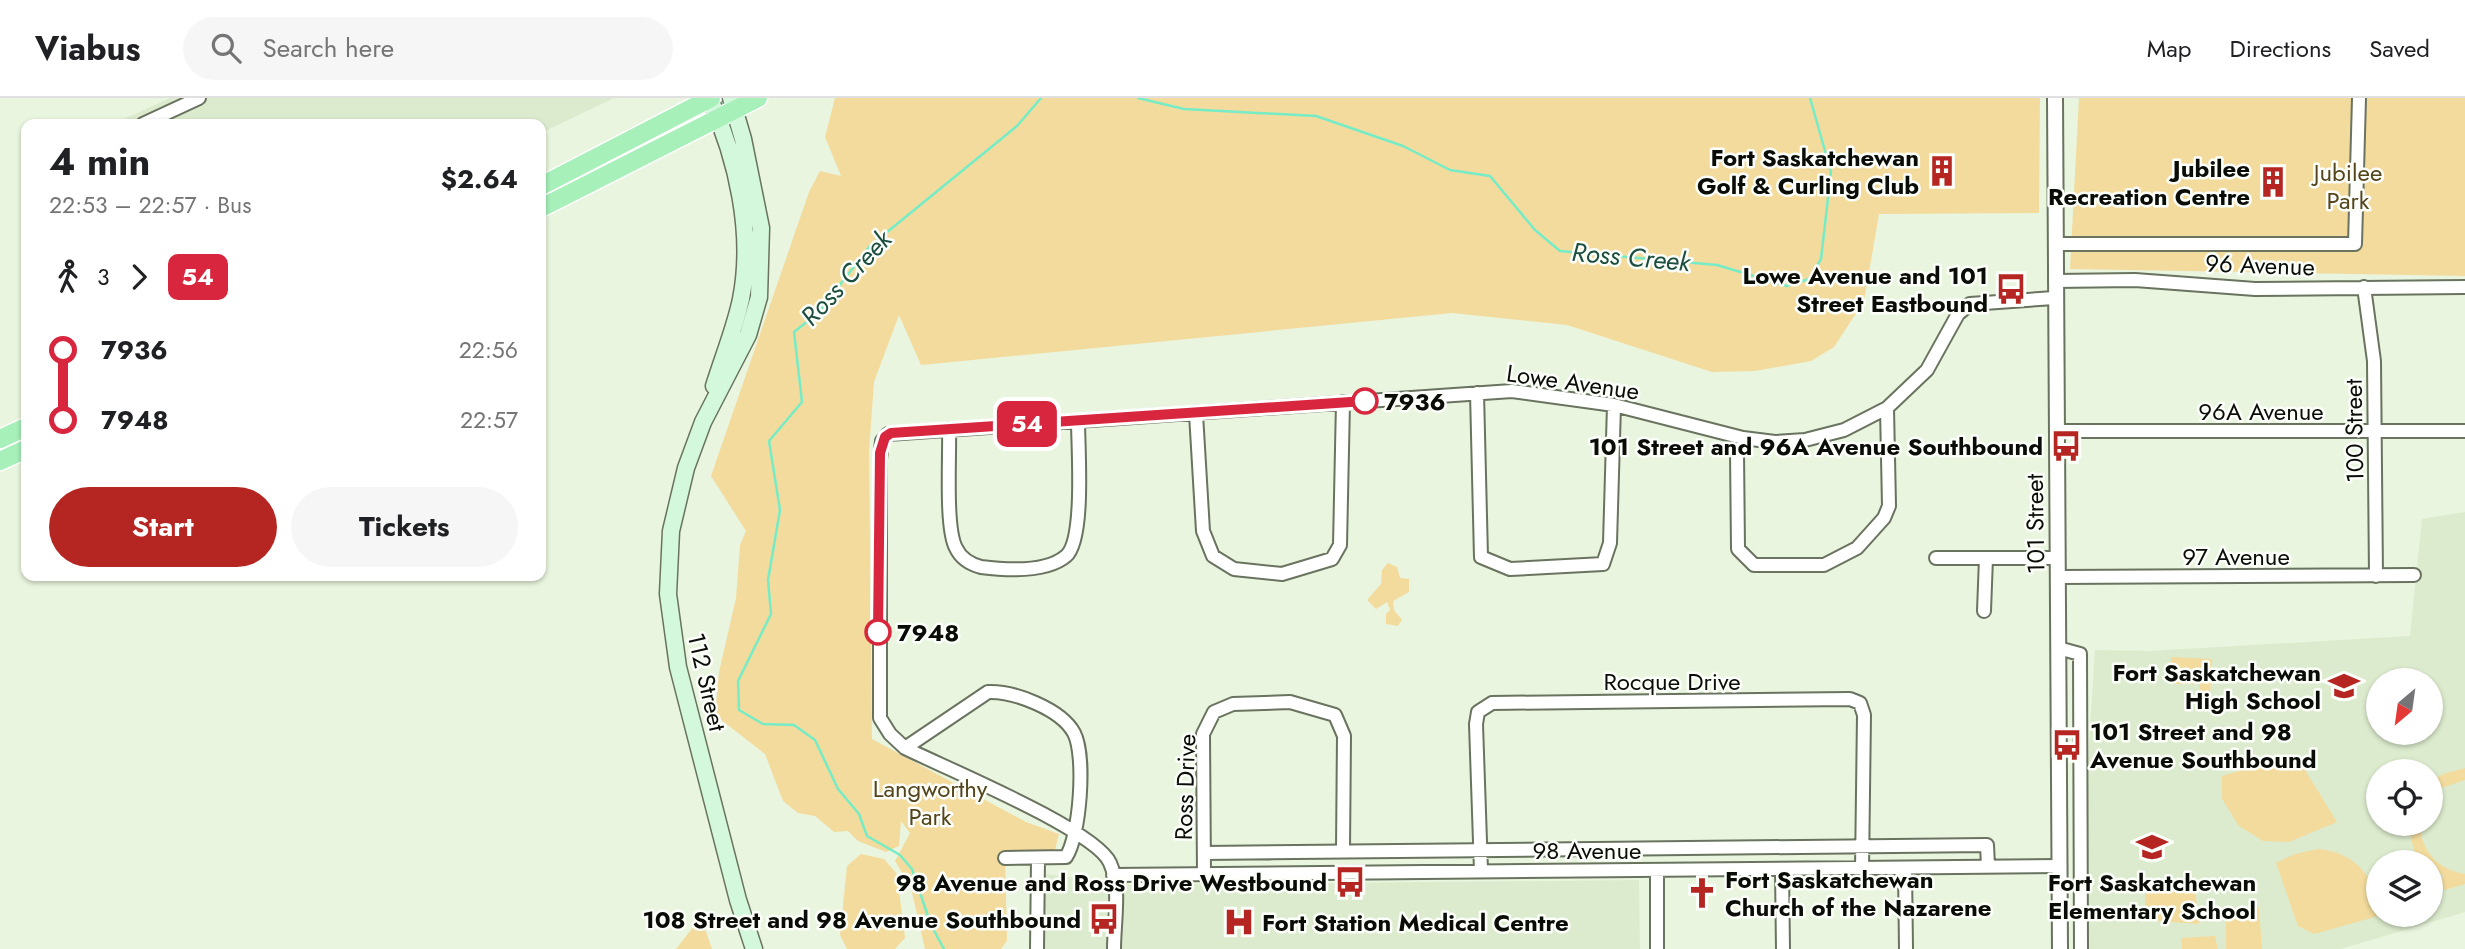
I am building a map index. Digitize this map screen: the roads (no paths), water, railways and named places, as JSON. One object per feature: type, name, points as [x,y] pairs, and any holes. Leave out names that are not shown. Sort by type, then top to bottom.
[{"type":"main road","points":[[546,183],[710,98]]},
{"type":"main road","name":"112 Street","points":[[710,98],[737,181],[747,255],[737,318],[680,486],[671,531],[667,573],[669,617],[678,667],[738,900],[754,949]]},
{"type":"main road","points":[[546,205],[718,117],[733,104],[758,98]]},
{"type":"main road","name":"112 Street","points":[[703,422],[748,335],[762,274],[759,214],[733,104]]},
{"type":"main road","points":[[0,439],[21,429]]},
{"type":"main road","points":[[0,461],[21,451]]},
{"type":"street","points":[[154,119],[199,98]]},
{"type":"street","name":"101 Street","points":[[2055,98],[2054,298],[2060,949]]},
{"type":"street","points":[[2055,244],[2355,244],[2360,98]]},
{"type":"street","name":"96 Avenue","points":[[2055,281],[2135,280],[2255,289],[2465,287]]},
{"type":"street","name":"100 Street","points":[[2364,287],[2374,361],[2376,576]]},
{"type":"street","name":"Lowe Avenue","points":[[1113,875],[1110,862],[1102,852],[1076,832],[905,748],[890,734],[878,709],[880,453],[885,437],[891,433],[1512,391],[1614,405],[1742,438],[1775,442],[1820,438],[1844,430],[1887,408],[1927,370],[1958,314],[1970,304],[2054,298]]},
{"type":"street","points":[[1477,393],[1481,557],[1510,569],[1603,564],[1610,543],[1614,405]]},
{"type":"street","points":[[1196,414],[1203,531],[1213,556],[1234,569],[1282,574],[1332,559],[1340,545],[1343,402]]},
{"type":"street","points":[[1742,438],[1737,452],[1738,548],[1754,565],[1824,565],[1857,548],[1887,512],[1887,408]]},
{"type":"street","points":[[949,429],[951,533],[958,552],[971,564],[981,567],[1048,566],[1068,555],[1077,535],[1078,421]]},
{"type":"street","name":"96A Avenue","points":[[2056,431],[2465,431]]},
{"type":"street","points":[[1936,558],[2058,558]]},
{"type":"street","points":[[1984,611],[1986,558]]},
{"type":"street","name":"97 Avenue","points":[[2058,578],[2414,575]]},
{"type":"street","points":[[2058,648],[2080,654],[2081,949]]},
{"type":"street","points":[[905,748],[988,692],[1003,691],[1060,718],[1075,735],[1080,782],[1076,832],[1066,857],[1005,858]]},
{"type":"street","name":"Rocque Drive","points":[[1481,871],[1476,724],[1478,712],[1492,703],[1850,699],[1860,703],[1864,715],[1862,869]]},
{"type":"street","name":"Ross Drive","points":[[1204,874],[1203,734],[1214,712],[1233,704],[1290,702],[1335,715],[1344,736],[1343,850]]},
{"type":"street","points":[[1204,853],[1987,845],[1988,866]]},
{"type":"street","points":[[1037,949],[1038,859]]},
{"type":"street","name":"98 Avenue","points":[[1113,875],[2060,866]]},
{"type":"street","points":[[1905,868],[1906,949]]},
{"type":"street","points":[[1782,870],[1783,949]]},
{"type":"street","points":[[1657,871],[1657,949]]},
{"type":"street","points":[[1113,875],[1115,949]]},
{"type":"waterway","name":"Ross Creek","points":[[944,949],[931,925],[912,869],[900,855],[867,836],[859,814],[838,789],[815,740],[794,725],[763,724],[739,710],[738,681],[771,614],[768,580],[780,510],[769,441],[802,402],[794,332],[818,313],[870,246],[1017,126],[1041,98]]},
{"type":"waterway","name":"Ross Creek","points":[[1138,98],[1184,109],[1316,116],[1403,146],[1450,170],[1490,176],[1535,230],[1560,251],[1717,265],[1787,286],[1809,279],[1821,259],[1831,172],[1810,98]]},
{"type":"place","name":"Fort Saskatchewan Golf & Curling Club","points":[[1942,171]]},
{"type":"place","name":"Jubilee Recreation Centre","points":[[2273,182]]},
{"type":"place","name":"Lowe Avenue and 101 Street Eastbound","points":[[2011,289]]},
{"type":"place","name":"7936","points":[[1365,401]]},
{"type":"place","name":"101 Street and 96A Avenue Southbound","points":[[2066,446]]},
{"type":"place","name":"7948","points":[[878,632]]},
{"type":"place","name":"Fort Saskatchewan High School","points":[[2344,686]]},
{"type":"place","name":"101 Street and 98 Avenue Southbound","points":[[2067,745]]},
{"type":"place","name":"Fort Saskatchewan Elementary School","points":[[2152,847]]},
{"type":"place","name":"98 Avenue and Ross Drive Westbound","points":[[1350,882]]},
{"type":"place","name":"Fort Saskatchewan Church of the Nazarene","points":[[1702,893]]},
{"type":"place","name":"108 Street and 98 Avenue Southbound","points":[[1104,919]]},
{"type":"place","name":"Fort Station Medical Centre","points":[[1239,922]]},
{"type":"park label","name":"Jubilee Park","points":[[2348,186]]},
{"type":"park label","name":"Langworthy Park","points":[[930,802]]}]
